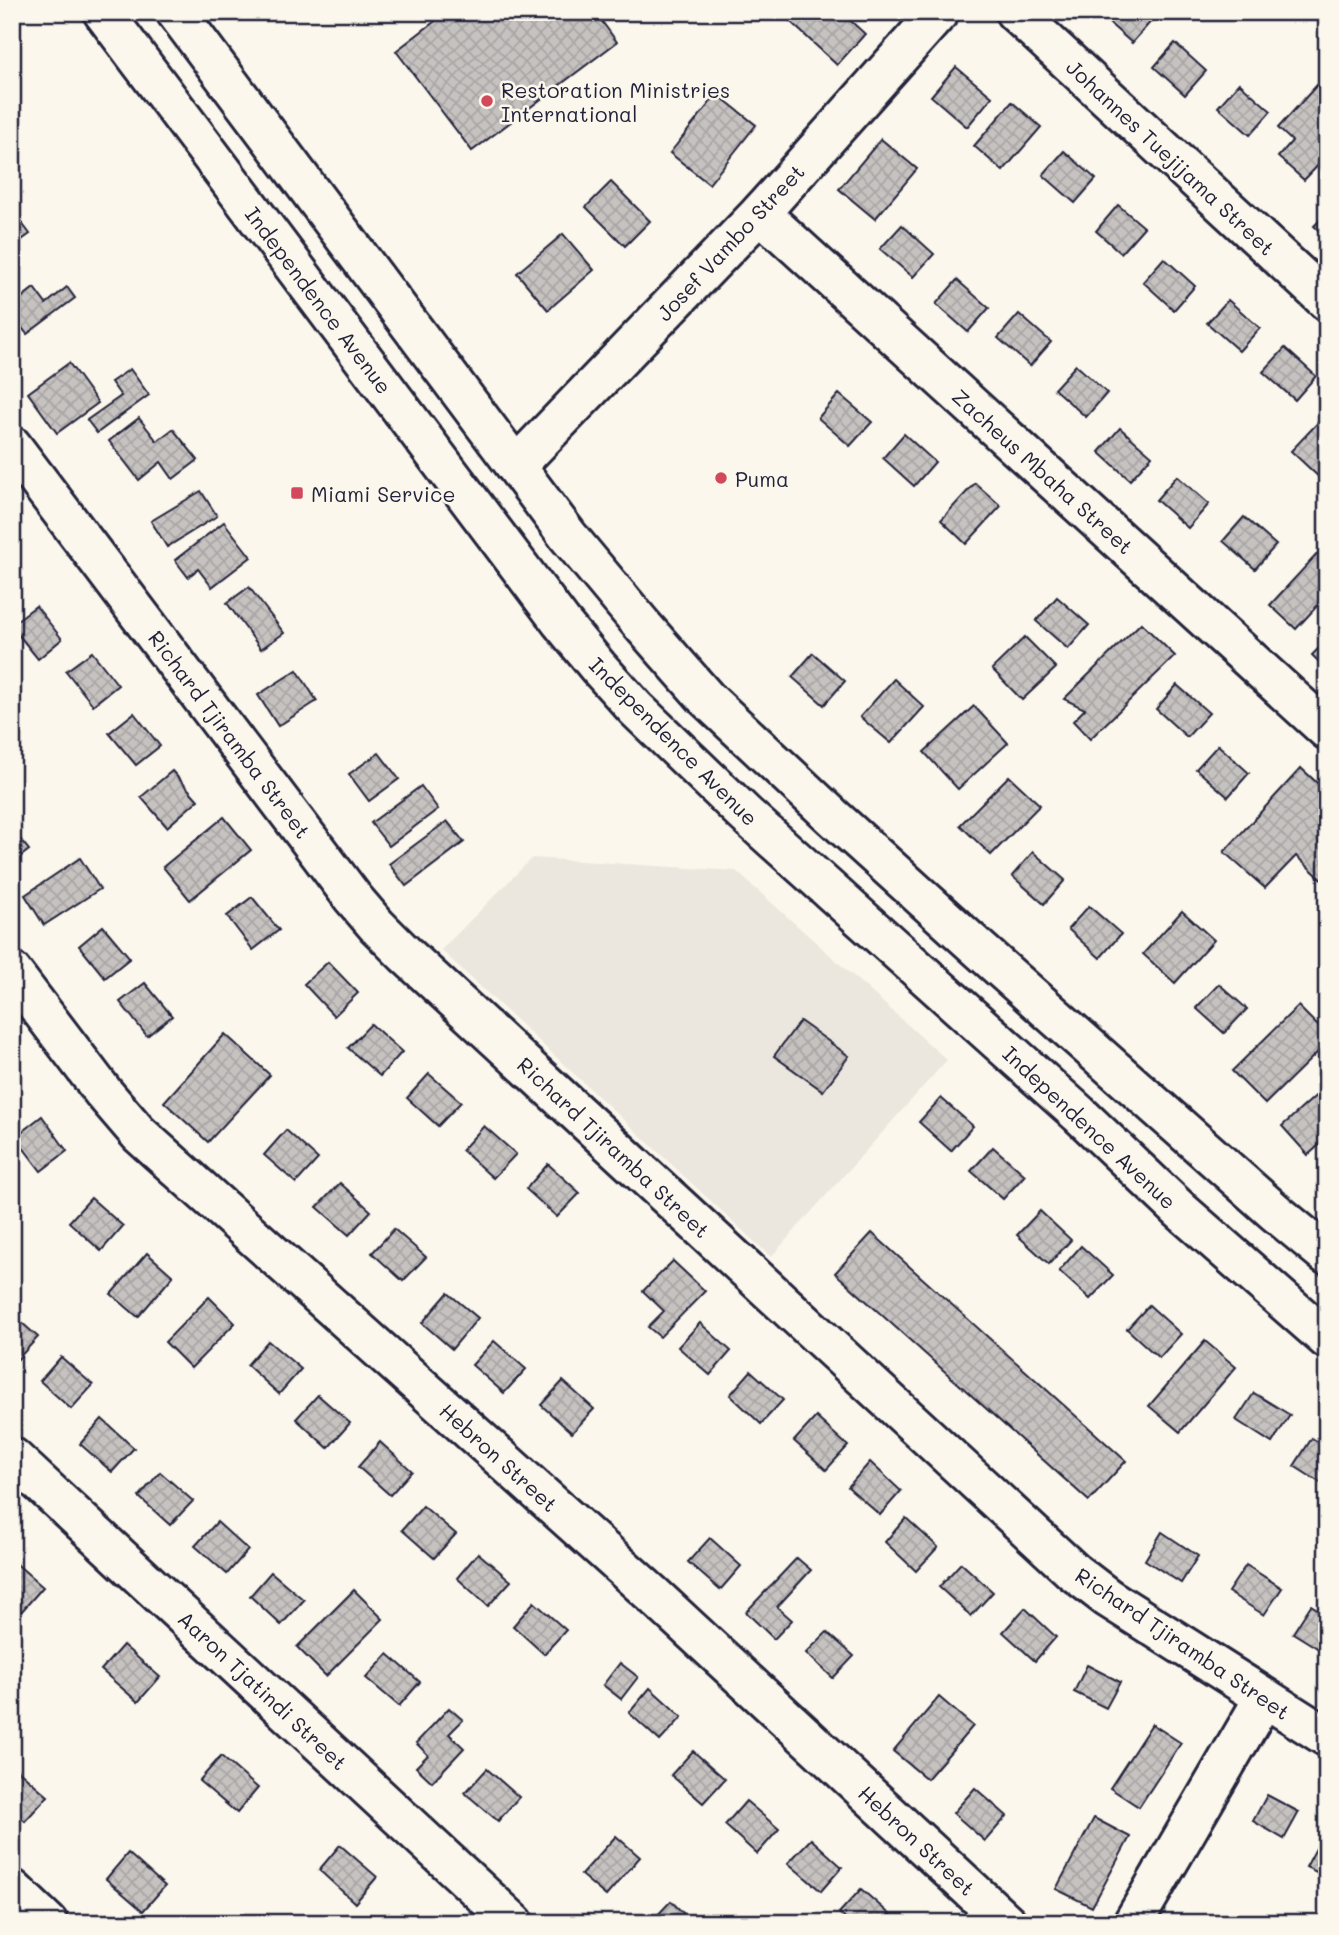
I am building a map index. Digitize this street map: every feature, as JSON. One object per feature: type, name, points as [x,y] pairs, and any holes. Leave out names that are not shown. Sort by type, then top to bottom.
[{"type":"street","name":"Independence Avenue","points":[[103,12],[597,667],[636,709],[746,816],[1079,1114],[1181,1211],[1327,1339]]},
{"type":"street","points":[[176,12],[576,546],[707,699],[832,817],[980,950],[1264,1203],[1327,1255]]},
{"type":"street","name":"Josef Vambo Street","points":[[516,466],[760,213],[939,12]]},
{"type":"street","name":"Johannes Tuejijama Street","points":[[1015,12],[1327,301]]},
{"type":"street","name":"Zacheus Mbaha Street","points":[[760,213],[1327,730]]},
{"type":"street","name":"Richard Tjiramba Street","points":[[12,446],[353,898],[396,945],[1074,1572],[1108,1598],[1327,1737]]},
{"type":"street","name":"Hebron Street","points":[[12,972],[103,1093],[139,1134],[652,1593],[1007,1923]]},
{"type":"street","name":"Aaron Tjatindi Street","points":[[12,1457],[514,1923]]},
{"type":"street","points":[[1133,1923],[1264,1698]]},
{"type":"street","points":[[12,1889],[48,1923]]},
{"type":"shaded area","points":[[532,858],[736,871],[947,1060],[771,1257],[441,950]]},
{"type":"building","name":"Restoration Ministries International","points":[[447,12],[595,12],[617,42],[472,151],[396,51]]},
{"type":"building","points":[[780,12],[841,12],[865,34],[837,65]]},
{"type":"building","points":[[1102,12],[1146,12],[1153,19],[1132,43],[1100,15]]},
{"type":"building","points":[[1175,43],[1206,71],[1185,95],[1154,67]]},
{"type":"building","points":[[956,67],[992,97],[967,127],[931,96]]},
{"type":"building","points":[[1239,83],[1271,111],[1250,135],[1218,107]]},
{"type":"building","points":[[1317,85],[1327,94],[1327,156],[1304,180],[1278,157],[1292,141],[1278,128]]},
{"type":"building","points":[[717,94],[756,125],[709,184],[670,153]]},
{"type":"building","points":[[1012,102],[1041,127],[1003,171],[974,146]]},
{"type":"building","points":[[881,139],[917,169],[875,219],[839,189]]},
{"type":"building","points":[[1064,151],[1096,179],[1075,203],[1043,175]]},
{"type":"building","points":[[611,182],[650,221],[625,246],[586,207]]},
{"type":"building","points":[[1118,205],[1144,227],[1121,253],[1096,231]]},
{"type":"building","points":[[12,210],[30,234],[12,247]]},
{"type":"building","points":[[1327,213],[1327,238],[1314,226]]},
{"type":"building","points":[[902,225],[934,254],[913,277],[880,249]]},
{"type":"building","points":[[563,234],[594,270],[548,310],[517,273]]},
{"type":"building","points":[[1164,258],[1195,286],[1174,310],[1143,282]]},
{"type":"building","points":[[957,280],[989,308],[968,332],[936,304]]},
{"type":"building","points":[[67,287],[75,298],[27,334],[12,315],[12,305],[34,288],[46,304]]},
{"type":"building","points":[[1228,300],[1260,328],[1239,351],[1207,323]]},
{"type":"building","points":[[1019,314],[1051,342],[1030,366],[998,338]]},
{"type":"building","points":[[1285,348],[1316,376],[1295,400],[1263,372]]},
{"type":"building","points":[[69,363],[98,403],[57,433],[28,393]]},
{"type":"building","points":[[1076,365],[1107,393],[1086,417],[1054,389]]},
{"type":"building","points":[[130,369],[149,395],[97,433],[87,420],[121,396],[111,382]]},
{"type":"building","points":[[839,394],[872,422],[850,446],[818,418]]},
{"type":"building","points":[[1327,413],[1327,473],[1321,479],[1291,451]]},
{"type":"building","points":[[139,418],[157,441],[173,429],[198,460],[173,479],[161,462],[139,480],[109,441]]},
{"type":"building","points":[[1120,428],[1152,456],[1130,480],[1099,452]]},
{"type":"building","points":[[904,434],[935,462],[914,486],[883,458]]},
{"type":"building","points":[[1177,476],[1209,504],[1188,528],[1156,500]]},
{"type":"building","points":[[975,483],[1001,506],[966,544],[941,520]]},
{"type":"building","points":[[201,491],[217,516],[167,547],[151,521]]},
{"type":"building","points":[[1244,517],[1276,545],[1255,569],[1223,541]]},
{"type":"building","points":[[224,522],[251,557],[212,587],[198,569],[188,577],[175,560]]},
{"type":"building","points":[[1318,553],[1327,560],[1327,595],[1296,629],[1270,605]]},
{"type":"building","points":[[249,587],[284,633],[261,649],[227,603]]},
{"type":"building","points":[[1057,597],[1089,625],[1068,649],[1036,621]]},
{"type":"building","points":[[36,606],[62,639],[38,659],[12,627],[12,624]]},
{"type":"building","points":[[1141,623],[1175,656],[1090,739],[1073,721],[1085,709],[1064,699]]},
{"type":"building","points":[[1025,637],[1056,668],[1022,700],[992,669]]},
{"type":"building","points":[[1327,640],[1327,670],[1312,655]]},
{"type":"building","points":[[92,652],[118,685],[93,705],[66,671]]},
{"type":"building","points":[[813,653],[845,681],[824,705],[792,677]]},
{"type":"building","points":[[297,670],[317,701],[278,726],[258,695]]},
{"type":"building","points":[[894,679],[924,707],[891,743],[860,717]]},
{"type":"building","points":[[1177,685],[1209,713],[1187,737],[1156,709]]},
{"type":"building","points":[[974,706],[1008,743],[958,789],[924,752]]},
{"type":"building","points":[[134,713],[160,746],[136,765],[109,733]]},
{"type":"building","points":[[1218,745],[1249,773],[1228,797],[1196,769]]},
{"type":"building","points":[[379,753],[399,779],[369,801],[349,774]]},
{"type":"building","points":[[1301,768],[1327,792],[1327,884],[1296,856],[1265,888],[1224,852]]},
{"type":"building","points":[[172,771],[198,800],[167,827],[141,797]]},
{"type":"building","points":[[1009,776],[1040,805],[991,855],[960,825]]},
{"type":"building","points":[[421,786],[438,809],[389,846],[371,823]]},
{"type":"building","points":[[224,817],[251,850],[190,900],[163,867]]},
{"type":"building","points":[[447,821],[464,842],[406,886],[389,864]]},
{"type":"building","points":[[12,829],[29,850],[12,863]]},
{"type":"building","points":[[1033,852],[1065,880],[1044,904],[1012,876]]},
{"type":"building","points":[[80,858],[100,889],[44,925],[25,895]]},
{"type":"building","points":[[252,897],[279,930],[253,950],[227,916]]},
{"type":"building","points":[[1089,906],[1121,934],[1100,958],[1068,929]]},
{"type":"building","points":[[1182,911],[1214,940],[1175,983],[1143,954]]},
{"type":"building","points":[[103,926],[130,958],[105,978],[79,946]]},
{"type":"building","points":[[328,962],[358,993],[334,1016],[304,984]]},
{"type":"building","points":[[145,983],[172,1016],[147,1036],[120,1002]]},
{"type":"building","points":[[1219,984],[1247,1009],[1224,1033],[1196,1008]]},
{"type":"building","points":[[1298,1006],[1327,1035],[1327,1043],[1265,1104],[1232,1071]]},
{"type":"building","points":[[800,1021],[849,1056],[823,1091],[774,1056]]},
{"type":"building","points":[[371,1024],[402,1052],[380,1076],[348,1048]]},
{"type":"building","points":[[225,1034],[270,1075],[208,1142],[164,1102]]},
{"type":"building","points":[[429,1074],[461,1102],[438,1126],[407,1098]]},
{"type":"building","points":[[1320,1092],[1327,1099],[1327,1138],[1308,1155],[1282,1126]]},
{"type":"building","points":[[941,1098],[973,1126],[951,1151],[919,1122]]},
{"type":"building","points":[[42,1116],[67,1151],[41,1171],[15,1137]]},
{"type":"building","points":[[484,1126],[516,1154],[493,1178],[462,1150]]},
{"type":"building","points":[[286,1130],[318,1159],[296,1183],[264,1155]]},
{"type":"building","points":[[993,1147],[1025,1175],[1003,1199],[971,1171]]},
{"type":"building","points":[[548,1164],[580,1193],[557,1217],[526,1189]]},
{"type":"building","points":[[340,1183],[371,1211],[349,1235],[317,1207]]},
{"type":"building","points":[[91,1198],[123,1226],[101,1251],[69,1222]]},
{"type":"building","points":[[1040,1211],[1071,1240],[1049,1264],[1017,1235]]},
{"type":"building","points":[[394,1229],[426,1257],[403,1281],[372,1253]]},
{"type":"building","points":[[872,1233],[1126,1461],[1089,1501],[835,1273]]},
{"type":"building","points":[[1081,1246],[1113,1275],[1090,1299],[1059,1271]]},
{"type":"building","points":[[147,1253],[173,1276],[138,1317],[111,1294]]},
{"type":"building","points":[[673,1261],[705,1291],[660,1337],[648,1327],[664,1311],[643,1291]]},
{"type":"building","points":[[448,1293],[478,1318],[452,1349],[422,1323]]},
{"type":"building","points":[[209,1297],[235,1323],[191,1368],[165,1342]]},
{"type":"building","points":[[1149,1305],[1181,1334],[1159,1358],[1127,1329]]},
{"type":"building","points":[[12,1314],[38,1337],[16,1361],[12,1357]]},
{"type":"building","points":[[700,1323],[731,1351],[710,1375],[678,1347]]},
{"type":"building","points":[[268,1341],[301,1369],[279,1394],[247,1365]]},
{"type":"building","points":[[494,1341],[526,1369],[504,1393],[472,1365]]},
{"type":"building","points":[[1205,1341],[1236,1367],[1180,1432],[1149,1406]]},
{"type":"building","points":[[61,1357],[93,1385],[71,1409],[40,1381]]},
{"type":"building","points":[[751,1371],[783,1400],[761,1424],[730,1395]]},
{"type":"building","points":[[563,1381],[594,1409],[572,1433],[541,1405]]},
{"type":"building","points":[[1254,1393],[1290,1415],[1272,1443],[1236,1420]]},
{"type":"building","points":[[318,1395],[350,1423],[328,1448],[296,1419]]},
{"type":"building","points":[[816,1417],[848,1446],[826,1470],[794,1441]]},
{"type":"building","points":[[102,1419],[134,1448],[112,1472],[80,1444]]},
{"type":"building","points":[[1312,1438],[1327,1448],[1327,1487],[1294,1466]]},
{"type":"building","points":[[380,1442],[412,1471],[390,1495],[358,1467]]},
{"type":"building","points":[[870,1462],[901,1491],[880,1515],[848,1487]]},
{"type":"building","points":[[160,1472],[193,1501],[170,1525],[139,1497]]},
{"type":"building","points":[[423,1506],[456,1534],[434,1558],[402,1530]]},
{"type":"building","points":[[906,1518],[938,1547],[916,1571],[885,1542]]},
{"type":"building","points":[[217,1522],[248,1550],[227,1574],[195,1546]]},
{"type":"building","points":[[1162,1532],[1198,1556],[1181,1583],[1145,1560]]},
{"type":"building","points":[[710,1538],[741,1566],[720,1590],[688,1562]]},
{"type":"building","points":[[478,1553],[511,1581],[488,1606],[457,1578]]},
{"type":"building","points":[[797,1558],[811,1570],[777,1607],[792,1620],[774,1639],[746,1612]]},
{"type":"building","points":[[12,1560],[43,1587],[21,1612],[12,1604]]},
{"type":"building","points":[[961,1563],[993,1592],[971,1616],[939,1587]]},
{"type":"building","points":[[1246,1565],[1282,1588],[1264,1615],[1228,1592]]},
{"type":"building","points":[[271,1572],[304,1600],[281,1625],[250,1596]]},
{"type":"building","points":[[354,1590],[383,1619],[326,1676],[297,1647]]},
{"type":"building","points":[[534,1602],[566,1630],[544,1654],[513,1626]]},
{"type":"building","points":[[1311,1605],[1327,1615],[1327,1654],[1293,1633]]},
{"type":"building","points":[[1025,1608],[1056,1637],[1035,1661],[1003,1632]]},
{"type":"building","points":[[827,1632],[854,1656],[833,1678],[806,1653]]},
{"type":"building","points":[[123,1645],[160,1677],[138,1702],[101,1670]]},
{"type":"building","points":[[388,1654],[420,1682],[399,1706],[366,1678]]},
{"type":"building","points":[[620,1663],[638,1677],[621,1699],[603,1685]]},
{"type":"building","points":[[1087,1665],[1120,1682],[1106,1708],[1074,1692]]},
{"type":"building","points":[[650,1688],[682,1717],[660,1741],[629,1713]]},
{"type":"building","points":[[939,1697],[973,1726],[927,1779],[893,1751]]},
{"type":"building","points":[[449,1708],[463,1720],[449,1734],[464,1748],[432,1782],[416,1767],[428,1755],[416,1743]]},
{"type":"building","points":[[1152,1724],[1181,1743],[1139,1807],[1110,1788]]},
{"type":"building","points":[[693,1751],[725,1779],[703,1803],[671,1775]]},
{"type":"building","points":[[221,1756],[258,1788],[237,1813],[199,1781]]},
{"type":"building","points":[[12,1765],[48,1796],[25,1821],[12,1809]]},
{"type":"building","points":[[487,1769],[519,1797],[498,1821],[465,1793]]},
{"type":"building","points":[[975,1788],[1007,1816],[985,1841],[953,1813]]},
{"type":"building","points":[[1267,1795],[1299,1812],[1284,1839],[1253,1821]]},
{"type":"building","points":[[746,1801],[779,1829],[757,1854],[725,1825]]},
{"type":"building","points":[[1094,1818],[1130,1837],[1092,1907],[1056,1889]]},
{"type":"building","points":[[1327,1828],[1327,1877],[1306,1867]]},
{"type":"building","points":[[616,1836],[640,1857],[606,1896],[581,1875]]},
{"type":"building","points":[[811,1839],[842,1867],[821,1891],[788,1863]]},
{"type":"building","points":[[340,1845],[377,1877],[355,1903],[319,1870]]},
{"type":"building","points":[[128,1853],[165,1886],[143,1911],[106,1879]]},
{"type":"building","points":[[861,1889],[893,1917],[888,1923],[850,1923],[839,1913]]},
{"type":"building","points":[[671,1901],[693,1923],[650,1923]]},
{"type":"place","name":"Restoration Ministries International","points":[[487,101]]},
{"type":"place","name":"Puma","points":[[721,478]]},
{"type":"place","name":"Miami Service","points":[[297,493]]}]
